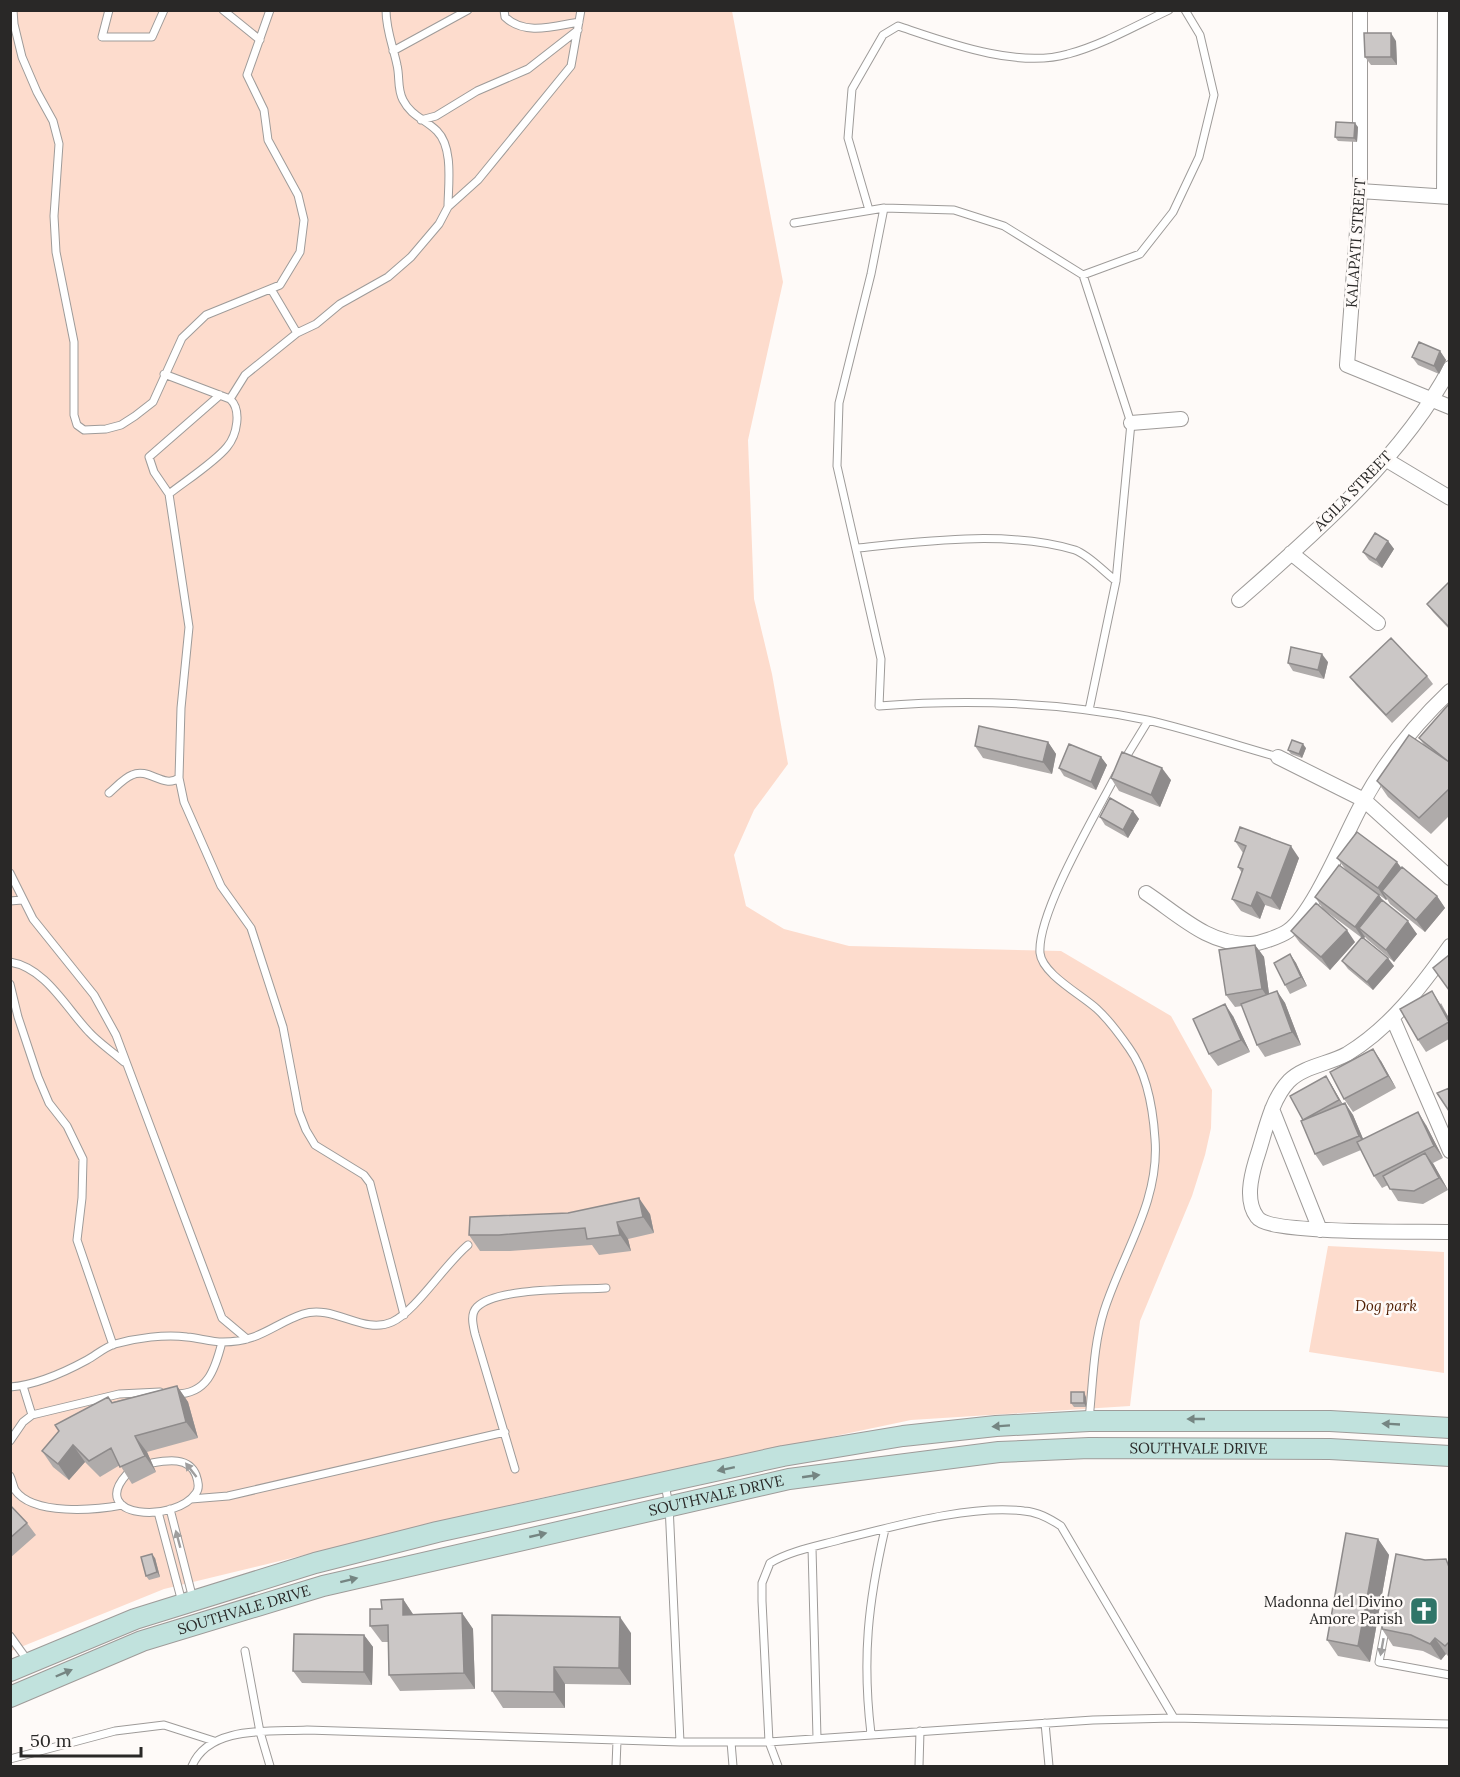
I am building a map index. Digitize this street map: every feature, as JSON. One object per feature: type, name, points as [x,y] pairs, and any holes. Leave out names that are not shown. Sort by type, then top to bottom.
[{"type":"street","name":"KALAPATI STREET","points":[[1360,10],[1360,191],[1347,365],[1449,407]]},
{"type":"street","points":[[1360,191],[1447,196],[1448,40],[1445,10]]},
{"type":"street","name":"AGILA STREET","points":[[1239,600],[1291,553],[1385,459],[1434,399],[1449,368]]},
{"type":"street","points":[[1131,423],[1181,419]]},
{"type":"street","points":[[1385,459],[1449,498]]},
{"type":"street","points":[[1291,553],[1378,623]]},
{"type":"street","points":[[1146,893],[1181,920],[1216,938],[1251,945],[1288,931],[1316,897],[1364,800],[1389,760],[1425,714],[1449,691]]},
{"type":"street","points":[[1278,757],[1313,772],[1364,800],[1449,878]]},
{"type":"street","points":[[1449,946],[1393,1018],[1368,1040],[1344,1056],[1291,1079],[1272,1109],[1252,1173],[1251,1206],[1258,1219],[1270,1225],[1320,1230],[1449,1232]]},
{"type":"street","points":[[1393,1018],[1449,1151]]},
{"type":"street","points":[[1272,1109],[1320,1230]]},
{"type":"street","name":"SOUTHVALE DRIVE","points":[[19,1667],[188,1601],[315,1563],[437,1532],[783,1456],[903,1436],[996,1426],[1089,1421],[1330,1421],[1449,1428]]},
{"type":"street","name":"SOUTHVALE DRIVE","points":[[10,1697],[121,1649],[201,1621],[323,1586],[669,1504],[789,1479],[999,1452],[1234,1448],[1330,1449],[1449,1456]]},
{"type":"lane","points":[[14,10],[14,24],[22,57],[57,130],[59,144],[54,216],[56,252],[74,342],[74,415],[77,425],[93,430],[121,425],[153,402],[182,338],[206,315],[280,285],[300,252],[304,220],[298,195],[268,140],[264,110],[247,75],[270,10]]},
{"type":"lane","points":[[109,10],[102,37],[152,37],[164,10]]},
{"type":"lane","points":[[223,10],[260,40]]},
{"type":"lane","points":[[386,10],[399,78],[399,91],[412,114],[438,132],[443,140],[448,174],[448,207]]},
{"type":"lane","points":[[393,51],[468,10]]},
{"type":"lane","points":[[504,10],[505,17],[513,24],[527,29],[579,22]]},
{"type":"lane","points":[[230,399],[245,375],[297,333],[316,324],[340,304],[388,277],[411,257],[439,224],[448,207],[478,180],[571,66],[581,10]]},
{"type":"lane","points":[[869,210],[848,138],[852,89],[883,35],[898,26],[946,42],[1012,58],[1067,55],[1169,10]]},
{"type":"lane","points":[[1083,276],[1140,254],[1173,212],[1199,157],[1214,95],[1200,34],[1185,10]]},
{"type":"lane","points":[[421,120],[436,116],[477,91],[528,69],[578,30]]},
{"type":"lane","points":[[884,208],[872,274],[839,403],[837,466],[858,548],[881,659],[879,706],[935,702],[1002,702],[1089,710],[1148,721],[1278,757]]},
{"type":"lane","points":[[794,223],[884,208],[954,210],[1004,226],[1083,276],[1131,423],[1116,581],[1089,710]]},
{"type":"lane","points":[[271,289],[297,333]]},
{"type":"lane","points":[[164,374],[230,399],[235,403],[238,418],[227,447],[168,494]]},
{"type":"lane","points":[[219,395],[149,457],[154,472],[168,494],[189,627],[181,708],[179,778],[184,802],[221,886],[251,928],[273,991],[299,1112],[306,1130],[315,1145],[364,1176],[370,1184],[404,1315]]},
{"type":"lane","points":[[858,548],[922,542],[989,540],[1036,543],[1077,551],[1116,581]]},
{"type":"lane","points":[[1089,1421],[1097,1341],[1104,1311],[1136,1237],[1154,1180],[1155,1140],[1149,1091],[1131,1050],[1098,1010],[1045,968],[1040,956],[1040,937],[1071,862],[1148,721]]},
{"type":"lane","points":[[109,793],[133,774],[144,774],[167,782],[179,778]]},
{"type":"lane","points":[[10,873],[33,919],[94,995],[116,1035],[222,1318],[247,1339]]},
{"type":"lane","points":[[10,902],[22,900]]},
{"type":"lane","points":[[10,962],[19,963],[54,989],[89,1032],[126,1064]]},
{"type":"lane","points":[[10,984],[18,1017],[38,1077],[49,1103],[67,1126],[82,1159],[82,1198],[77,1240],[113,1345]]},
{"type":"lane","points":[[10,1387],[23,1386],[86,1361],[113,1345],[151,1338],[184,1336],[222,1342],[247,1339],[311,1313],[330,1313],[382,1326],[404,1315],[451,1260],[468,1245]]},
{"type":"lane","points":[[515,1469],[475,1334],[472,1319],[475,1308],[490,1299],[513,1295],[606,1288]]},
{"type":"lane","points":[[10,1441],[32,1415],[119,1394],[147,1391],[193,1393],[205,1386],[216,1365],[222,1342]]},
{"type":"lane","points":[[23,1386],[32,1415]]},
{"type":"lane","points":[[10,1476],[13,1491],[44,1506],[65,1510],[122,1505],[138,1514],[170,1509],[191,1499],[228,1496],[505,1432]]},
{"type":"lane","points":[[152,1463],[185,1462],[193,1468],[198,1488],[191,1499]]},
{"type":"lane","points":[[122,1505],[120,1482],[128,1474]]},
{"type":"lane","points":[[664,1482],[669,1504],[680,1742]]},
{"type":"lane","points":[[170,1509],[188,1601]]},
{"type":"lane","points":[[778,1767],[769,1742],[762,1583],[770,1563],[812,1548],[885,1529],[976,1512],[1024,1511],[1047,1516],[1061,1526],[1174,1718]]},
{"type":"lane","points":[[158,1512],[188,1601]]},
{"type":"lane","points":[[871,1734],[866,1692],[865,1639],[872,1587],[885,1529]]},
{"type":"lane","points":[[812,1548],[817,1738]]},
{"type":"lane","points":[[1388,1616],[1379,1662],[1449,1675]]},
{"type":"lane","points":[[10,1636],[19,1667]]},
{"type":"lane","points":[[246,1651],[260,1732],[270,1767]]},
{"type":"lane","points":[[10,1759],[115,1731],[164,1725],[214,1741],[260,1732],[307,1730],[617,1742],[769,1742],[1045,1723],[1174,1718],[1449,1724]]},
{"type":"lane","points":[[1045,1723],[1049,1767]]},
{"type":"lane","points":[[919,1767],[920,1731]]},
{"type":"lane","points":[[192,1767],[197,1756],[214,1741]]},
{"type":"lane","points":[[616,1767],[617,1742]]},
{"type":"lane","points":[[731,1742],[733,1767]]},
{"type":"green space","points":[[11,11],[732,11],[783,282],[748,440],[754,599],[772,674],[788,764],[754,810],[734,855],[746,906],[784,929],[849,946],[1061,951],[1171,1016],[1212,1090],[1211,1128],[1192,1196],[1140,1321],[1130,1406],[911,1420],[536,1499],[164,1589],[11,1651]]},
{"type":"green space","name":"Dog park","points":[[1328,1246],[1444,1252],[1444,1373],[1309,1352]]},
{"type":"building","points":[[1364,33],[1391,33],[1391,57],[1365,57]]},
{"type":"building","points":[[1336,122],[1355,123],[1354,138],[1335,137]]},
{"type":"building","points":[[1419,342],[1440,351],[1434,366],[1412,357]]},
{"type":"building","points":[[1375,533],[1388,541],[1376,560],[1363,552]]},
{"type":"building","points":[[1449,582],[1449,627],[1427,604]]},
{"type":"building","points":[[1391,638],[1427,676],[1386,715],[1350,677]]},
{"type":"building","points":[[1291,647],[1322,654],[1318,670],[1288,663]]},
{"type":"building","points":[[1449,704],[1449,762],[1419,738]]},
{"type":"building","points":[[979,726],[1048,742],[1043,762],[975,746]]},
{"type":"building","points":[[1409,735],[1449,762],[1449,789],[1419,818],[1377,781]]},
{"type":"building","points":[[1292,740],[1303,744],[1299,754],[1288,750]]},
{"type":"building","points":[[1069,744],[1101,757],[1091,782],[1059,768]]},
{"type":"building","points":[[1122,752],[1162,768],[1151,795],[1111,778]]},
{"type":"building","points":[[1110,798],[1133,811],[1123,830],[1100,817]]},
{"type":"building","points":[[1240,827],[1291,846],[1271,898],[1257,892],[1251,906],[1232,899],[1243,869],[1238,867],[1246,846],[1235,841]]},
{"type":"building","points":[[1357,832],[1397,862],[1378,888],[1337,858]]},
{"type":"building","points":[[1339,865],[1379,895],[1355,927],[1315,897]]},
{"type":"building","points":[[1402,867],[1437,896],[1416,920],[1382,891]]},
{"type":"building","points":[[1382,900],[1408,921],[1386,950],[1359,928]]},
{"type":"building","points":[[1316,903],[1347,930],[1321,957],[1291,931]]},
{"type":"building","points":[[1362,937],[1388,958],[1367,982],[1342,961]]},
{"type":"building","points":[[1255,945],[1262,989],[1226,995],[1219,950]]},
{"type":"building","points":[[1290,954],[1301,977],[1285,985],[1274,963]]},
{"type":"building","points":[[1449,955],[1449,990],[1433,968]]},
{"type":"building","points":[[1277,991],[1292,1032],[1257,1045],[1241,1004]]},
{"type":"building","points":[[1432,991],[1449,1022],[1418,1040],[1400,1009]]},
{"type":"building","points":[[1225,1004],[1241,1040],[1209,1054],[1193,1019]]},
{"type":"building","points":[[1373,1049],[1388,1076],[1344,1099],[1330,1072]]},
{"type":"building","points":[[1326,1076],[1339,1100],[1303,1120],[1290,1096]]},
{"type":"building","points":[[1449,1088],[1449,1111],[1437,1093]]},
{"type":"building","points":[[1345,1103],[1359,1136],[1315,1154],[1301,1121]]},
{"type":"building","points":[[1418,1112],[1434,1146],[1374,1176],[1357,1142]]},
{"type":"building","points":[[1425,1153],[1439,1178],[1414,1191],[1390,1189],[1383,1176]]},
{"type":"building","points":[[639,1198],[643,1217],[617,1222],[620,1235],[587,1239],[585,1228],[499,1235],[469,1235],[470,1217],[568,1213]]},
{"type":"building","points":[[177,1386],[186,1422],[135,1436],[145,1456],[120,1467],[111,1448],[89,1461],[73,1445],[58,1464],[42,1451],[59,1431],[55,1425],[108,1397],[112,1403]]},
{"type":"building","points":[[1071,1392],[1084,1392],[1084,1403],[1071,1403]]},
{"type":"building","points":[[10,1505],[27,1523],[10,1538]]},
{"type":"building","points":[[1346,1533],[1378,1539],[1358,1646],[1327,1640]]},
{"type":"building","points":[[152,1554],[157,1572],[146,1576],[141,1557]]},
{"type":"building","name":"Madonna del Divino Amore Parish","points":[[1396,1554],[1425,1560],[1446,1559],[1449,1567],[1449,1642],[1445,1646],[1435,1638],[1430,1644],[1411,1635],[1382,1629]]},
{"type":"building","points":[[403,1599],[403,1615],[462,1613],[464,1673],[389,1675],[388,1625],[370,1626],[370,1609],[382,1609],[381,1600]]},
{"type":"building","points":[[492,1615],[620,1617],[619,1668],[554,1667],[554,1692],[492,1691]]},
{"type":"building","points":[[294,1634],[364,1635],[364,1672],[293,1671]]},
{"type":"place","name":"Madonna del Divino Amore Parish","points":[[1424,1611]]}]
